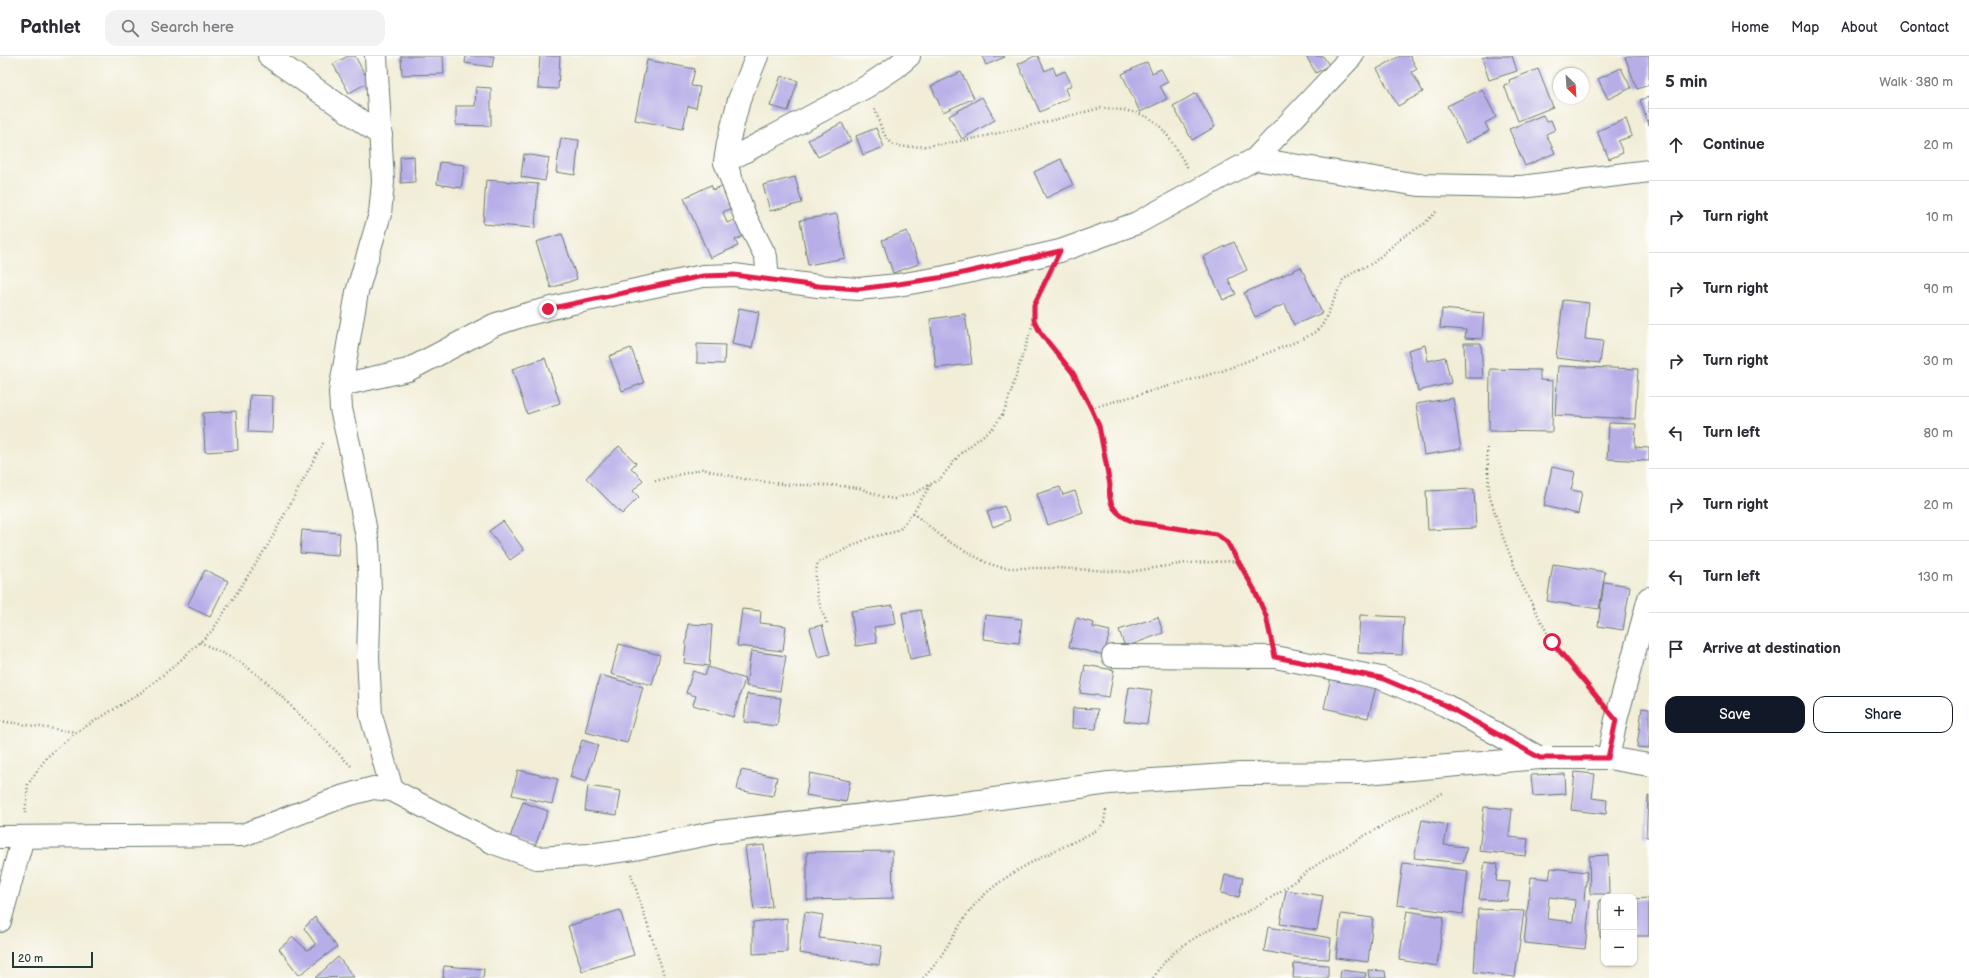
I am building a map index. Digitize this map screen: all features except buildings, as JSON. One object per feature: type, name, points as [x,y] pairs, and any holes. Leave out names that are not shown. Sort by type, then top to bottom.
[{"type":"street","points":[[269,56],[380,135]]},
{"type":"street","points":[[376,56],[383,182],[380,214],[357,292],[341,385],[341,409],[352,457],[368,543],[370,590],[368,657],[371,716],[382,789]]},
{"type":"street","points":[[757,56],[739,100],[728,143],[725,162],[745,216],[766,257],[768,279]]},
{"type":"street","points":[[725,162],[866,87],[896,67],[909,56]]},
{"type":"street","points":[[341,385],[408,370],[494,324],[568,304],[703,276],[734,275],[858,289],[945,277],[1060,251],[1137,223],[1255,159],[1352,56]]},
{"type":"street","points":[[1255,159],[1419,185],[1521,187],[1649,171]]},
{"type":"street","points":[[1608,758],[1616,720],[1649,598]]},
{"type":"street","points":[[1113,656],[1275,657],[1381,678],[1445,705],[1540,758]]},
{"type":"street","points":[[0,837],[243,836],[344,796],[382,789],[494,843],[537,858],[589,856],[718,832],[958,804],[1109,783],[1240,774],[1366,773],[1540,758],[1608,758],[1649,765]]},
{"type":"street","points":[[0,921],[23,837]]},
{"type":"path","points":[[866,87],[886,138],[899,147],[938,146],[1101,108],[1127,110],[1155,120],[1192,174],[1207,186]]},
{"type":"path","points":[[1091,408],[1222,371],[1303,339],[1316,332],[1322,326],[1343,280],[1373,263],[1400,239],[1424,224],[1436,212],[1444,199],[1462,186]]},
{"type":"path","points":[[655,481],[702,469],[752,480],[790,485],[830,485],[859,488],[883,497],[894,499],[915,493],[932,484],[951,468],[961,453],[994,427],[1005,410],[1034,320],[1034,305],[1060,251]]},
{"type":"path","points":[[1034,320],[1040,332],[1073,373],[1099,426],[1110,485],[1110,504],[1123,518],[1134,522],[1216,534],[1227,542],[1254,589],[1266,616],[1275,657]]},
{"type":"path","points":[[23,837],[28,784],[47,757],[75,733],[139,694],[173,667],[212,631],[268,545],[341,409]]},
{"type":"path","points":[[1487,448],[1490,494],[1500,530],[1520,581],[1552,642],[1616,720]]},
{"type":"path","points":[[827,623],[819,606],[814,576],[818,562],[869,538],[894,532],[904,524],[913,513],[932,484]]},
{"type":"path","points":[[913,513],[946,540],[987,563],[1003,568],[1055,568],[1129,572],[1186,563],[1239,561]]},
{"type":"path","points":[[200,642],[242,663],[269,684],[382,789]]},
{"type":"path","points":[[0,721],[75,733]]},
{"type":"path","points":[[923,978],[931,970],[954,933],[982,897],[1022,867],[1099,829],[1104,822],[1109,783]]},
{"type":"path","points":[[1153,978],[1172,953],[1200,935],[1264,903],[1326,859],[1443,792]]},
{"type":"path","points":[[624,850],[665,978]]},
{"type":"route","points":[[548,309],[703,276],[734,275],[818,286],[858,289],[945,277],[1060,251],[1041,287],[1034,305],[1034,320],[1040,332],[1073,373],[1099,426],[1110,485],[1110,504],[1123,518],[1134,522],[1216,534],[1227,542],[1254,589],[1266,616],[1275,657],[1309,665],[1381,678],[1445,705],[1540,758],[1608,758],[1616,720],[1552,642]]}]
